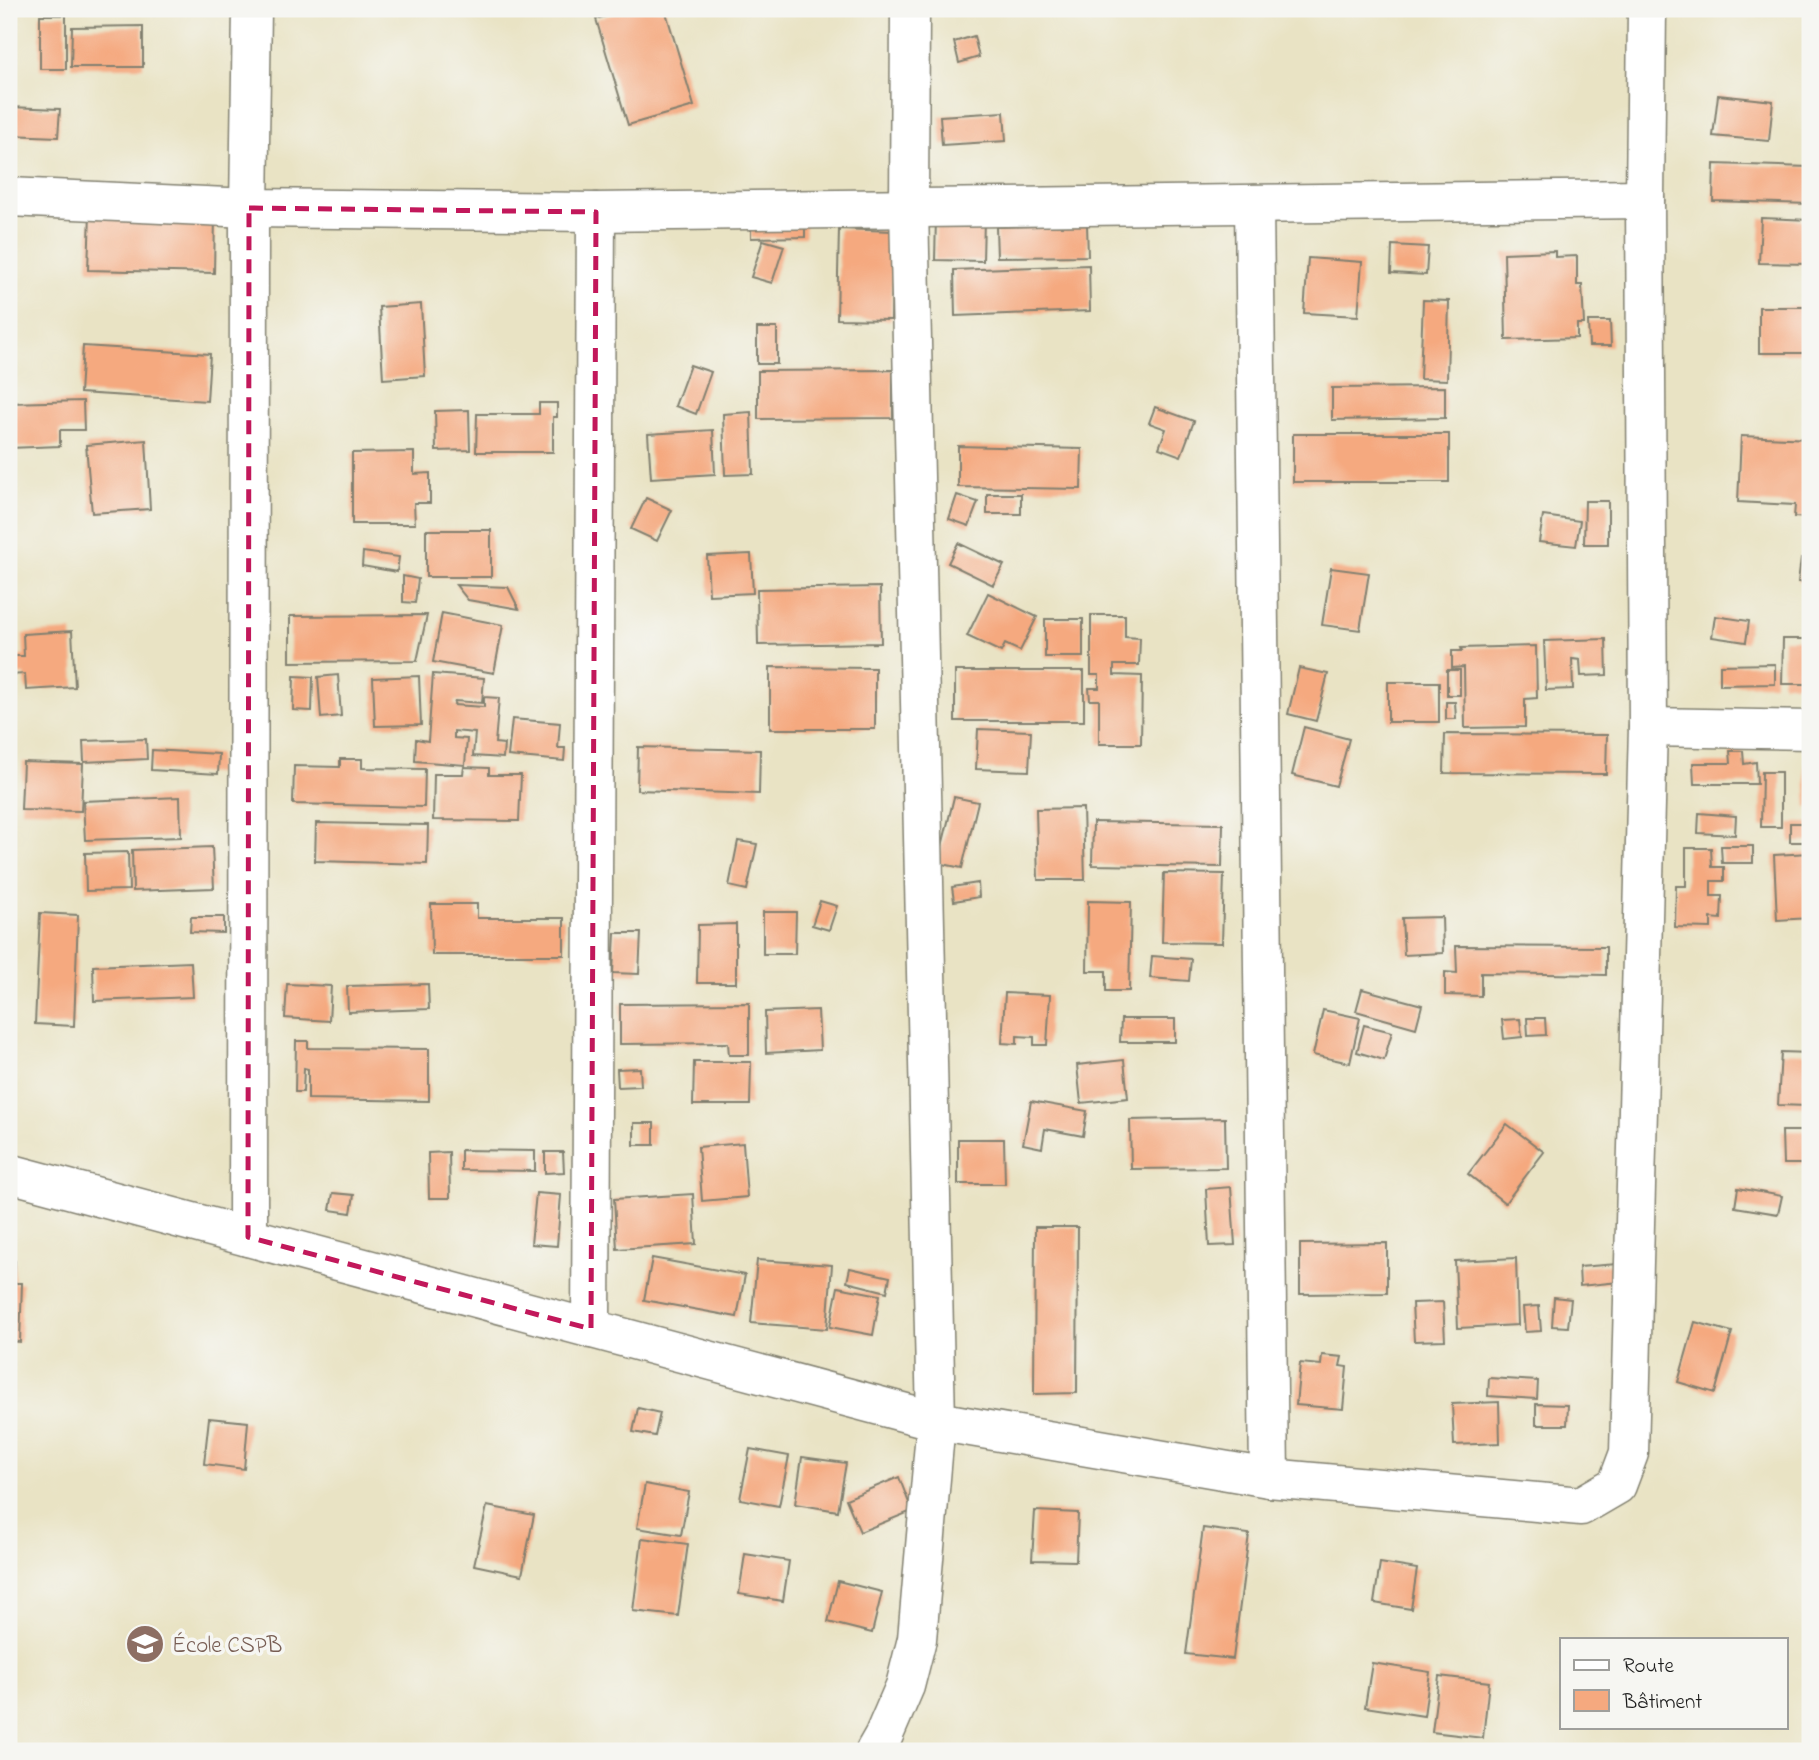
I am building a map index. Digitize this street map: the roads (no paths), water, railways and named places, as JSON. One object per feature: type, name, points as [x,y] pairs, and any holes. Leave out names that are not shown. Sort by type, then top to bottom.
[{"type":"street","points":[[248,1237],[249,208],[252,9]]},
{"type":"street","points":[[875,1751],[905,1686],[917,1639],[936,1421],[909,207],[910,9]]},
{"type":"street","points":[[9,1173],[936,1421],[1269,1478],[1581,1506],[1617,1485],[1629,1453],[1648,727],[1645,199],[1647,9]]},
{"type":"street","points":[[9,197],[249,208],[596,212],[1645,199]]},
{"type":"street","points":[[1254,204],[1269,1478]]},
{"type":"street","points":[[591,1329],[596,212]]},
{"type":"street","points":[[1648,727],[1810,730]]},
{"type":"place","name":"École CSPB","points":[[145,1644]]}]
